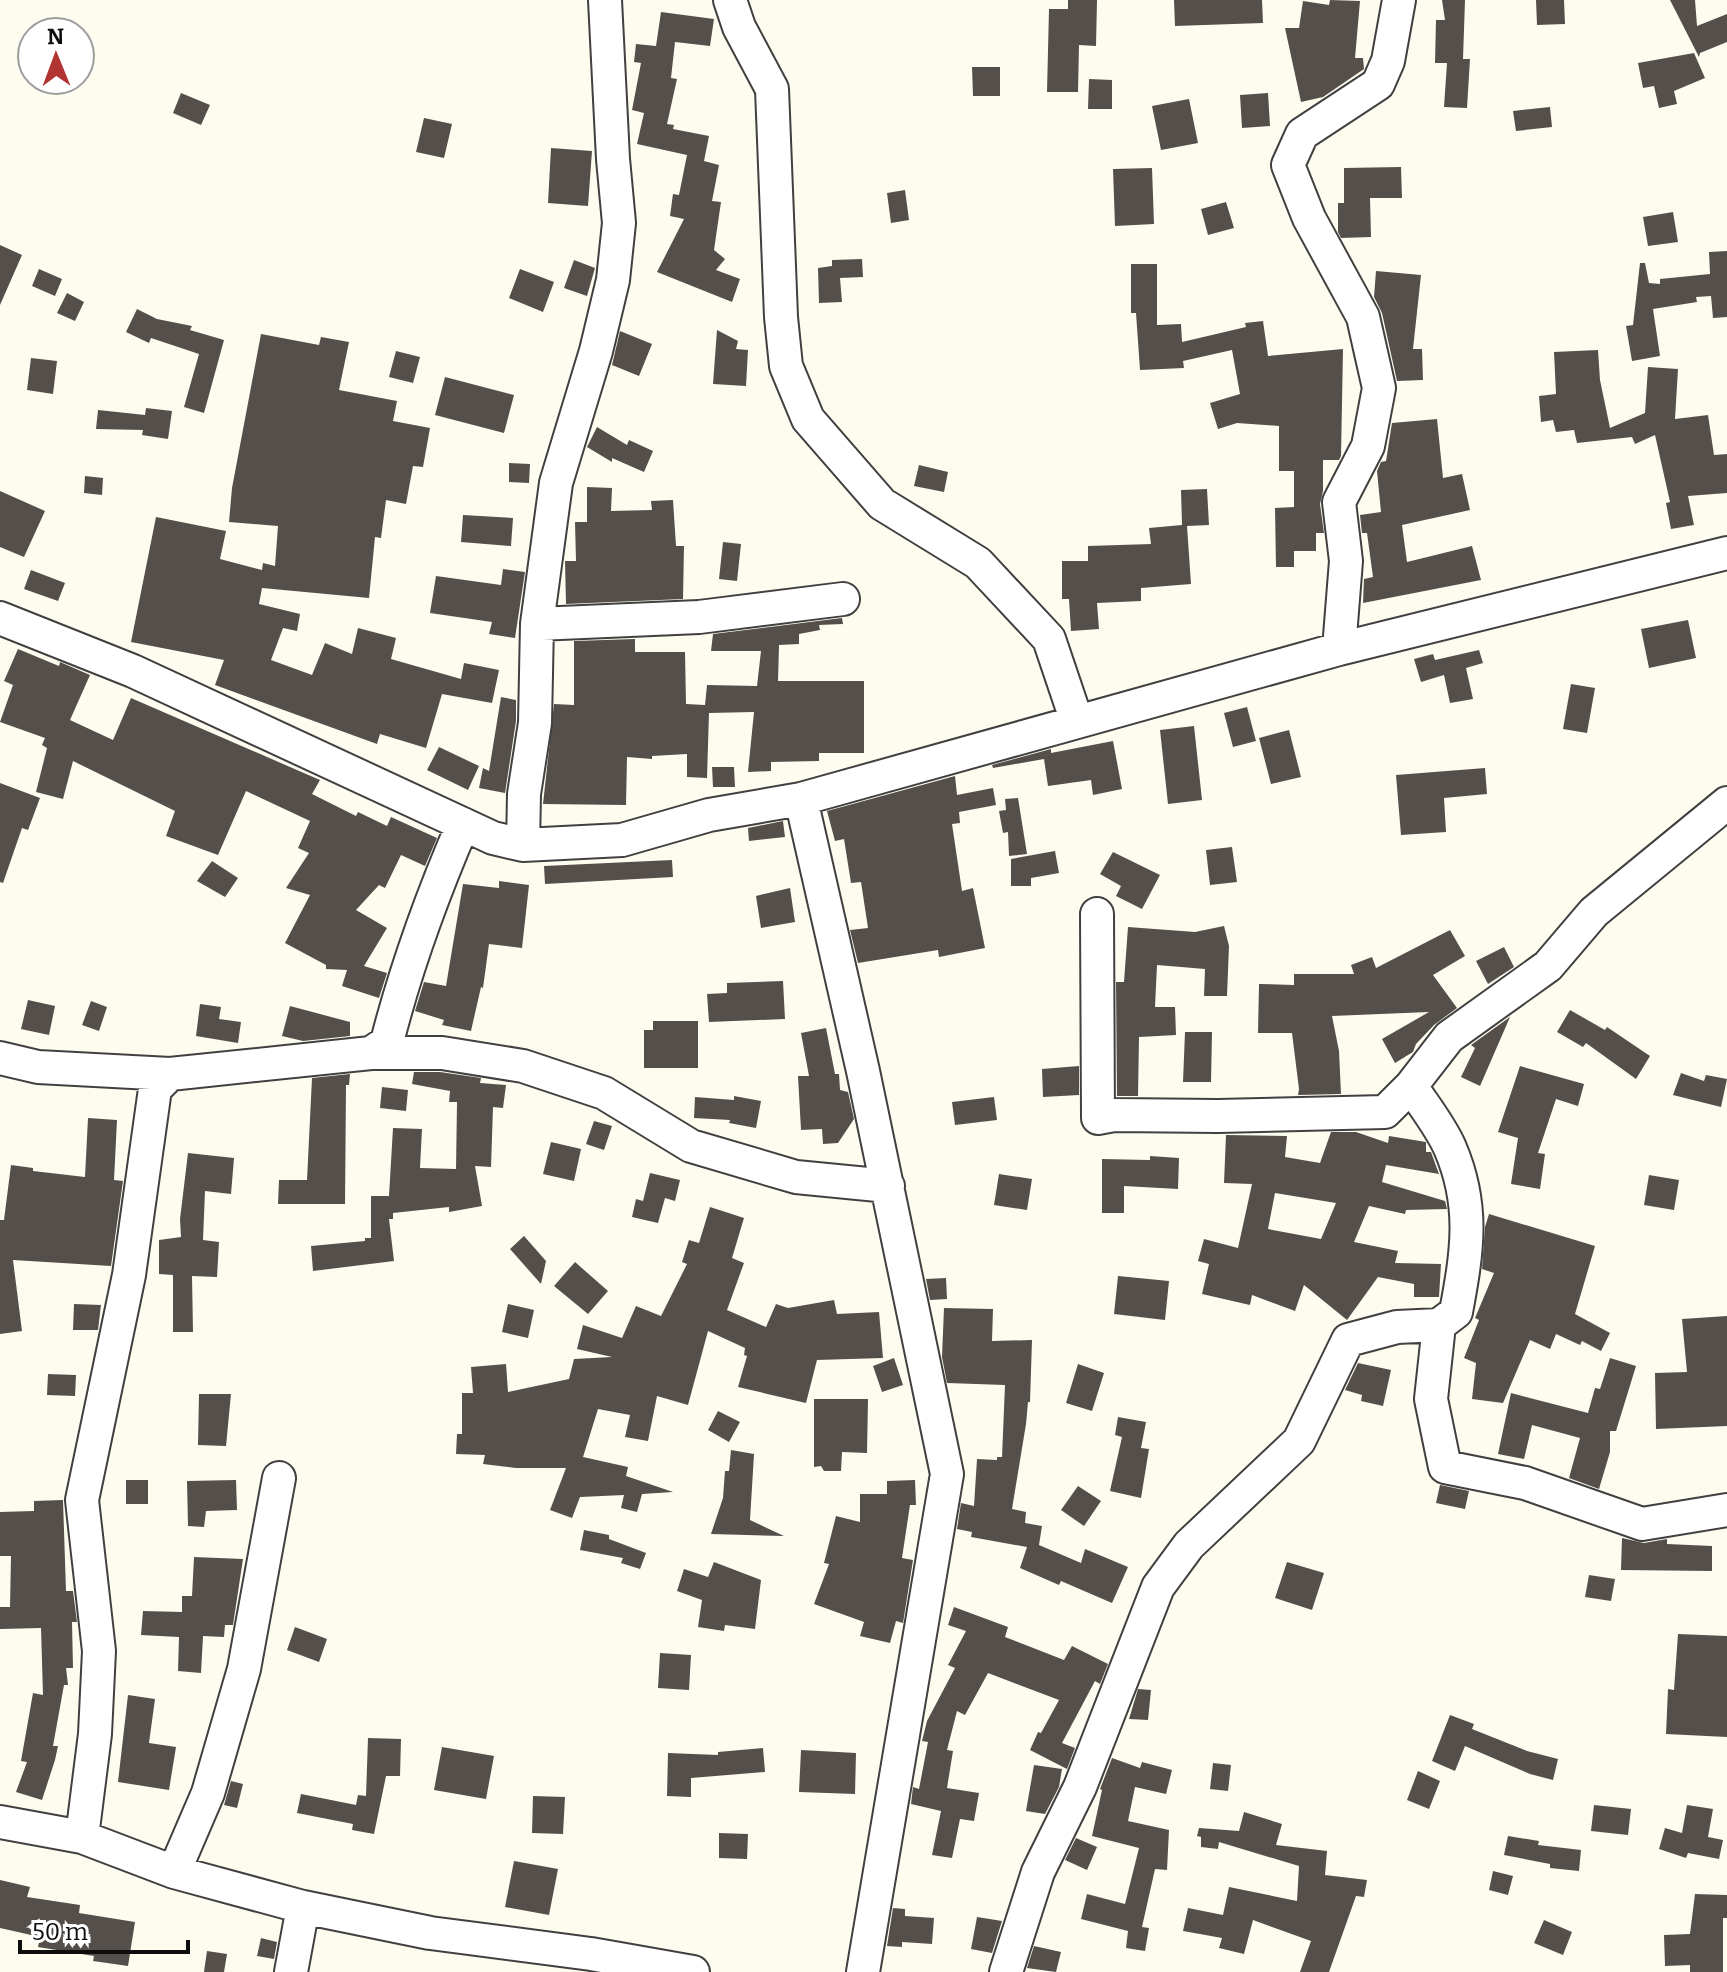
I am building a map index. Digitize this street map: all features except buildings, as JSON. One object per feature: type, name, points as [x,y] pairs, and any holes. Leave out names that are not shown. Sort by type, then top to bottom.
[{"type":"street","points":[[523,845],[524,794],[535,723],[537,624],[556,483],[596,351],[615,266],[619,223],[605,0]]},
{"type":"street","points":[[730,0],[739,27],[772,89],[781,317],[786,366],[808,419],[882,504],[978,563],[1049,639],[1077,722]]},
{"type":"street","points":[[1339,649],[1346,561],[1339,502],[1368,446],[1379,388],[1363,317],[1309,218],[1288,165],[1302,134],[1378,84],[1388,61],[1399,0]]},
{"type":"street","points":[[0,618],[133,671],[493,838],[523,845],[622,840],[709,815],[801,799],[1339,649],[1727,553]]},
{"type":"street","points":[[537,624],[699,617],[843,599]]},
{"type":"street","points":[[801,799],[888,1186],[947,1474],[863,1972]]},
{"type":"street","points":[[1097,914],[1098,1118],[1114,1115],[1385,1112],[1411,1086],[1449,1037],[1548,966],[1594,912],[1727,803]]},
{"type":"street","points":[[371,1053],[387,1042],[401,986],[429,903],[463,824]]},
{"type":"street","points":[[0,1058],[38,1067],[170,1074],[371,1053],[442,1053],[523,1066],[604,1093],[691,1146],[796,1177],[888,1186]]},
{"type":"street","points":[[82,1837],[95,1734],[99,1651],[82,1500],[129,1275],[155,1089],[170,1074]]},
{"type":"street","points":[[1006,1972],[1038,1872],[1080,1787],[1158,1587],[1189,1545],[1299,1441],[1348,1340],[1397,1327],[1439,1325],[1456,1312],[1466,1258],[1467,1202],[1450,1147],[1411,1086]]},
{"type":"street","points":[[1439,1325],[1431,1399],[1445,1467],[1525,1483],[1642,1524],[1727,1510]]},
{"type":"street","points":[[174,1872],[208,1793],[244,1669],[279,1478]]},
{"type":"street","points":[[0,1822],[82,1837],[174,1872],[303,1907],[430,1933],[591,1954],[693,1972]]},
{"type":"street","points":[[291,1972],[303,1907]]}]
